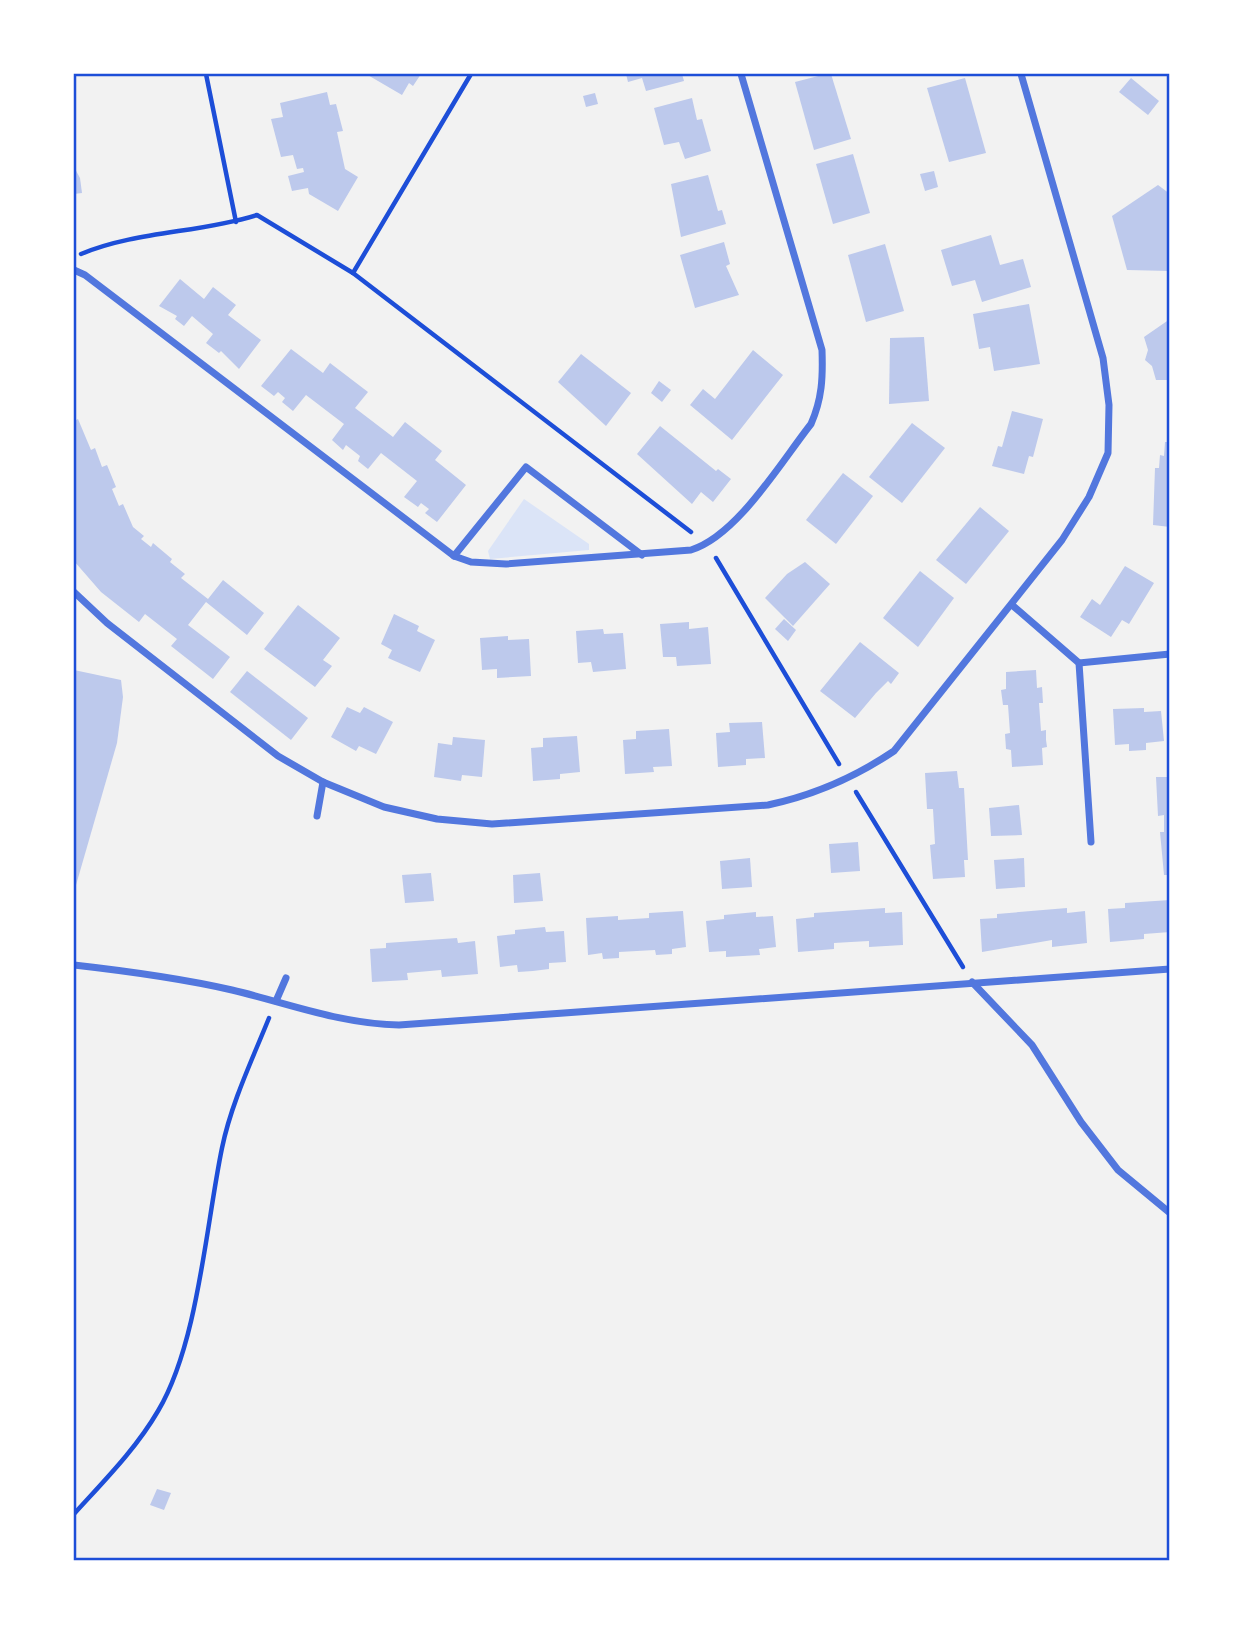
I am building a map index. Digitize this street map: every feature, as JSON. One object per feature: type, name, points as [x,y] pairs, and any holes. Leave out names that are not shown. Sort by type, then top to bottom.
[{"type":"street","points":[[74,270],[85,275],[454,556],[471,562],[506,564],[691,550],[719,537],[811,424],[819,407],[823,385],[821,350],[741,74]]},
{"type":"street","points":[[74,592],[173,676],[278,756],[323,782],[384,807],[437,819],[492,824],[768,805],[809,796],[848,779],[894,751],[1012,605],[1062,540],[1088,497],[1108,453],[1109,405],[1103,358],[1021,74]]},
{"type":"street","points":[[454,556],[526,467],[642,555]]},
{"type":"street","points":[[1012,605],[1079,663],[1091,842]]},
{"type":"street","points":[[1079,663],[1170,654]]},
{"type":"street","points":[[317,816],[323,782]]},
{"type":"street","points":[[74,965],[184,980],[276,1001],[337,1019],[398,1026],[972,982],[1170,970]]},
{"type":"street","points":[[276,1001],[286,978]]},
{"type":"street","points":[[972,982],[1032,1045],[1081,1122],[1118,1170],[1170,1213]]},
{"type":"path","points":[[206,74],[236,222]]},
{"type":"path","points":[[353,273],[471,74]]},
{"type":"path","points":[[74,1514],[140,1436],[158,1410],[170,1384],[197,1287],[222,1146],[276,1001]]},
{"type":"shaded area","points":[[524,499],[589,544],[589,550],[490,559],[488,551]]},
{"type":"building","points":[[366,74],[421,74],[413,86],[409,83],[402,95]]},
{"type":"building","points":[[626,74],[682,74],[684,81],[646,91],[642,78],[628,82]]},
{"type":"building","points":[[831,74],[851,139],[814,150],[795,82]]},
{"type":"building","points":[[965,78],[986,153],[949,162],[927,88]]},
{"type":"building","points":[[1131,78],[1159,101],[1148,115],[1119,92]]},
{"type":"building","points":[[327,92],[330,105],[336,104],[343,131],[337,132],[345,169],[358,177],[338,211],[309,194],[308,188],[292,191],[288,176],[304,172],[303,168],[297,169],[293,155],[281,157],[271,119],[283,117],[280,103]]},
{"type":"building","points":[[595,93],[598,104],[586,107],[583,96]]},
{"type":"building","points":[[692,98],[697,120],[702,119],[711,151],[685,159],[679,142],[664,145],[654,108]]},
{"type":"building","points":[[853,154],[870,213],[833,224],[816,164]]},
{"type":"building","points":[[74,167],[80,178],[82,193],[74,194]]},
{"type":"building","points":[[934,171],[938,187],[925,191],[920,174]]},
{"type":"building","points":[[708,175],[718,211],[722,210],[726,224],[681,237],[671,184]]},
{"type":"building","points":[[1158,185],[1170,194],[1170,271],[1127,270],[1112,216]]},
{"type":"building","points":[[991,235],[1000,265],[1023,259],[1031,287],[982,302],[975,280],[952,286],[941,250]]},
{"type":"building","points":[[724,242],[730,264],[726,266],[739,295],[695,308],[680,255]]},
{"type":"building","points":[[885,244],[904,311],[866,322],[848,255]]},
{"type":"building","points":[[180,279],[204,299],[213,287],[236,305],[228,315],[261,340],[239,369],[221,351],[219,353],[206,343],[213,334],[192,316],[184,326],[175,319],[177,316],[159,306]]},
{"type":"building","points":[[1029,304],[1040,364],[994,371],[990,347],[979,349],[973,314]]},
{"type":"building","points":[[1170,319],[1170,380],[1156,380],[1152,366],[1145,360],[1148,350],[1144,337]]},
{"type":"building","points":[[924,337],[929,401],[889,404],[890,338]]},
{"type":"building","points":[[291,349],[323,373],[330,363],[368,392],[355,408],[393,437],[405,422],[442,451],[435,460],[466,485],[437,522],[425,513],[429,509],[421,503],[418,507],[404,497],[417,481],[381,453],[368,469],[358,461],[360,456],[346,445],[343,450],[332,440],[344,424],[306,395],[293,411],[282,402],[285,398],[278,392],[274,396],[261,386]]},
{"type":"building","points":[[753,350],[783,375],[732,440],[690,405],[703,389],[715,399]]},
{"type":"building","points":[[581,354],[631,393],[606,426],[558,382]]},
{"type":"building","points":[[659,381],[671,390],[662,402],[651,393]]},
{"type":"building","points":[[1012,411],[1043,419],[1033,457],[1029,456],[1024,474],[992,466],[998,446],[1002,447]]},
{"type":"building","points":[[78,419],[91,450],[95,448],[102,467],[107,465],[116,487],[112,489],[119,506],[123,504],[133,527],[144,536],[141,539],[151,547],[153,543],[172,559],[170,562],[185,574],[181,578],[208,599],[223,580],[264,613],[247,635],[206,602],[188,625],[230,657],[213,679],[171,646],[177,639],[145,614],[139,622],[101,592],[74,561],[74,421]]},
{"type":"building","points":[[912,423],[945,448],[902,503],[869,477]]},
{"type":"building","points":[[660,426],[716,471],[718,469],[731,479],[713,502],[701,492],[692,504],[637,454]]},
{"type":"building","points":[[1165,442],[1170,442],[1170,527],[1153,525],[1155,468],[1159,468],[1160,455],[1164,456]]},
{"type":"building","points":[[843,473],[873,496],[836,544],[806,520]]},
{"type":"building","points":[[980,507],[1009,531],[966,584],[936,560]]},
{"type":"building","points":[[805,562],[830,584],[793,626],[765,598],[787,574]]},
{"type":"building","points":[[1125,566],[1154,583],[1129,624],[1122,620],[1111,637],[1080,617],[1092,599],[1100,605]]},
{"type":"building","points":[[920,571],[954,598],[918,647],[883,618]]},
{"type":"building","points":[[298,605],[340,638],[323,660],[332,666],[315,687],[264,649]]},
{"type":"building","points":[[394,614],[419,626],[417,631],[435,640],[420,672],[388,658],[392,650],[381,644]]},
{"type":"building","points":[[784,619],[796,630],[788,641],[775,629]]},
{"type":"building","points":[[689,622],[689,629],[708,627],[711,664],[677,666],[676,657],[663,657],[660,624]]},
{"type":"building","points":[[603,629],[604,634],[623,633],[626,669],[593,672],[591,662],[578,663],[576,631]]},
{"type":"building","points":[[508,636],[508,640],[529,639],[531,676],[497,678],[497,669],[482,670],[480,638]]},
{"type":"building","points":[[860,642],[899,673],[891,684],[888,681],[876,693],[855,718],[820,691]]},
{"type":"building","points":[[74,670],[121,680],[123,697],[117,743],[74,892]]},
{"type":"building","points":[[1036,670],[1037,688],[1042,687],[1043,703],[1039,703],[1041,731],[1046,730],[1047,747],[1042,748],[1043,765],[1012,767],[1011,750],[1006,749],[1005,734],[1010,733],[1008,705],[1003,705],[1001,690],[1006,689],[1006,672]]},
{"type":"building","points":[[247,671],[308,718],[291,740],[230,692]]},
{"type":"building","points":[[347,707],[360,713],[364,707],[393,722],[376,754],[359,746],[356,751],[331,737]]},
{"type":"building","points":[[1144,708],[1144,712],[1161,711],[1164,741],[1146,743],[1146,750],[1129,751],[1129,744],[1115,745],[1113,709]]},
{"type":"building","points":[[762,722],[765,758],[746,759],[746,765],[718,767],[716,733],[730,732],[729,723]]},
{"type":"building","points":[[669,729],[672,766],[653,767],[654,772],[625,774],[623,740],[636,739],[636,731]]},
{"type":"building","points":[[577,736],[580,772],[560,774],[560,779],[533,781],[531,748],[543,747],[543,738]]},
{"type":"building","points":[[453,737],[485,740],[482,777],[462,775],[461,781],[434,777],[438,743],[452,745]]},
{"type":"building","points":[[957,771],[959,788],[964,788],[968,860],[964,860],[965,877],[933,879],[930,845],[935,844],[933,809],[927,809],[925,773]]},
{"type":"building","points":[[1156,777],[1170,777],[1170,875],[1164,875],[1160,832],[1164,832],[1164,815],[1158,816]]},
{"type":"building","points":[[1019,805],[1022,835],[991,836],[989,808]]},
{"type":"building","points":[[858,842],[860,871],[831,873],[829,844]]},
{"type":"building","points":[[750,858],[752,887],[722,889],[720,861]]},
{"type":"building","points":[[1024,858],[1025,887],[996,889],[994,860]]},
{"type":"building","points":[[431,873],[434,901],[405,903],[402,875]]},
{"type":"building","points":[[540,873],[543,901],[514,903],[513,875]]},
{"type":"building","points":[[1170,900],[1170,932],[1144,934],[1144,939],[1110,942],[1108,909],[1125,908],[1125,903]]},
{"type":"building","points":[[885,908],[885,913],[902,912],[903,945],[869,947],[869,941],[834,943],[834,949],[798,952],[796,919],[814,917],[814,913]]},
{"type":"building","points":[[1067,908],[1067,913],[1085,911],[1087,943],[1052,947],[1052,940],[982,952],[980,919],[997,918],[997,914]]},
{"type":"building","points":[[683,911],[686,947],[672,949],[672,954],[656,955],[655,950],[619,952],[619,958],[603,959],[602,953],[588,955],[586,918],[649,918],[649,913]]},
{"type":"building","points":[[756,912],[756,917],[773,916],[776,947],[759,949],[760,955],[726,957],[726,951],[709,952],[706,921],[724,919],[724,915]]},
{"type":"building","points":[[545,927],[546,932],[564,931],[566,962],[549,963],[549,969],[533,971],[518,972],[517,965],[500,967],[497,936],[515,934],[515,930]]},
{"type":"building","points":[[457,938],[458,943],[475,941],[478,974],[442,977],[441,970],[407,973],[408,980],[372,982],[370,949],[386,948],[386,943]]},
{"type":"building","points":[[157,1489],[171,1493],[164,1510],[150,1505]]}]
